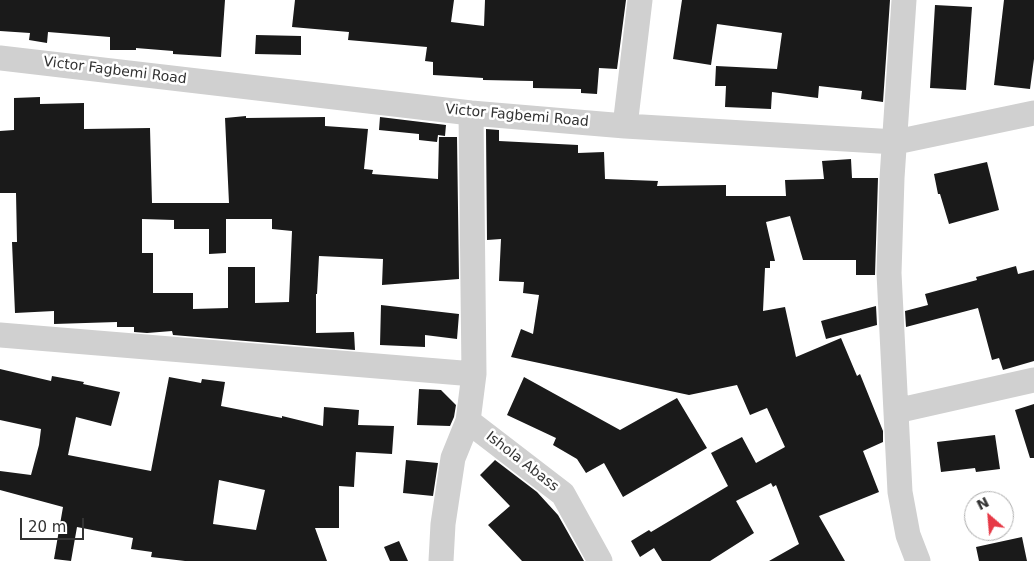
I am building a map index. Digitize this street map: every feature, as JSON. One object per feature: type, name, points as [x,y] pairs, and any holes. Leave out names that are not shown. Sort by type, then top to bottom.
[{"type":"street","points":[[625,126],[640,0]]},
{"type":"street","points":[[904,0],[896,142],[892,178],[889,273],[900,492],[908,535],[918,561]]},
{"type":"street","name":"Victor Fagbemi Road","points":[[0,58],[471,113],[625,126],[896,142],[1034,113]]},
{"type":"street","points":[[441,561],[443,524],[453,458],[468,421],[474,374],[471,113]]},
{"type":"street","points":[[0,335],[474,374]]},
{"type":"street","points":[[896,411],[1034,380]]},
{"type":"street","name":"Ishola Abass","points":[[468,421],[563,494],[600,561]]},
{"type":"building","points":[[0,0],[225,0],[221,57],[173,54],[173,51],[136,48],[136,50],[110,50],[110,37],[48,32],[47,43],[29,40],[30,33],[0,31]]},
{"type":"building","points":[[295,0],[454,0],[451,22],[484,26],[485,0],[626,0],[617,69],[599,68],[597,94],[581,93],[581,89],[533,88],[533,81],[483,80],[483,78],[433,75],[433,62],[425,61],[427,47],[348,40],[349,32],[292,27]]},
{"type":"building","points":[[682,0],[890,0],[883,102],[861,99],[862,91],[819,86],[818,98],[772,92],[771,109],[725,107],[726,86],[715,86],[716,66],[777,69],[782,33],[717,24],[711,65],[673,59]]},
{"type":"building","points":[[1004,0],[1034,0],[1034,59],[1030,89],[994,85]]},
{"type":"building","points":[[935,5],[972,7],[966,90],[930,88]]},
{"type":"building","points":[[256,35],[301,36],[301,55],[255,54]]},
{"type":"building","points":[[40,97],[40,104],[84,103],[84,129],[150,128],[152,203],[229,203],[225,118],[246,116],[246,118],[325,117],[325,126],[368,129],[364,169],[373,170],[372,174],[438,179],[439,137],[457,137],[459,279],[382,285],[383,259],[319,256],[316,294],[316,333],[354,332],[355,350],[173,335],[172,331],[134,332],[134,327],[117,327],[117,322],[54,324],[54,311],[15,313],[12,242],[17,242],[16,193],[0,193],[0,131],[14,130],[14,98]],"holes":[[[142,219],[174,220],[174,229],[209,229],[209,254],[226,253],[226,219],[272,219],[272,229],[292,231],[289,302],[255,303],[255,267],[228,267],[228,308],[193,309],[193,293],[153,293],[153,253],[142,253]]]},
{"type":"building","points":[[380,117],[446,125],[445,136],[438,135],[437,142],[419,140],[419,134],[379,130]]},
{"type":"building","points":[[486,129],[499,130],[499,141],[578,145],[578,153],[604,152],[605,179],[658,181],[657,186],[726,185],[726,196],[786,196],[785,180],[824,179],[822,161],[851,159],[852,178],[878,178],[875,275],[856,275],[856,260],[803,260],[790,216],[766,222],[775,261],[770,261],[770,268],[765,268],[763,311],[785,307],[796,357],[841,338],[857,376],[860,374],[883,431],[883,442],[863,451],[879,492],[819,516],[845,561],[769,561],[799,544],[776,485],[773,487],[771,483],[736,501],[754,533],[710,561],[662,561],[654,548],[640,557],[631,541],[649,530],[651,532],[728,486],[711,453],[742,437],[756,463],[785,447],[767,408],[750,415],[737,385],[689,395],[511,357],[521,329],[533,334],[539,295],[523,293],[524,282],[499,281],[501,239],[487,240]]},
{"type":"building","points":[[987,162],[999,210],[949,224],[940,194],[938,194],[934,174]]},
{"type":"building","points":[[1016,266],[1018,274],[1034,270],[1034,361],[1003,370],[999,358],[992,360],[978,308],[906,327],[905,311],[928,305],[925,294],[977,280],[976,277]]},
{"type":"building","points":[[381,305],[459,314],[457,339],[425,335],[425,347],[380,345]]},
{"type":"building","points":[[876,306],[877,325],[826,339],[821,321]]},
{"type":"building","points":[[0,369],[51,381],[52,376],[84,382],[83,384],[120,392],[111,426],[76,417],[68,455],[151,471],[169,377],[201,383],[202,379],[225,382],[221,406],[282,418],[282,416],[323,426],[324,407],[359,410],[358,425],[394,426],[392,454],[356,452],[354,487],[339,486],[339,528],[315,528],[327,561],[185,561],[151,557],[152,552],[131,549],[133,538],[77,527],[71,561],[54,559],[63,507],[0,490],[0,471],[31,475],[41,429],[0,420]],"holes":[[[219,480],[265,490],[256,530],[213,524]]]},
{"type":"building","points":[[524,377],[620,430],[677,398],[707,448],[623,497],[604,463],[586,473],[577,459],[553,445],[556,438],[507,415]]},
{"type":"building","points":[[419,389],[441,390],[456,405],[450,426],[417,425]]},
{"type":"building","points":[[1034,404],[1034,458],[1030,458],[1015,410]]},
{"type":"building","points":[[995,435],[1000,469],[976,472],[975,468],[941,472],[937,442]]},
{"type":"building","points":[[406,460],[438,463],[433,496],[403,493]]},
{"type":"building","points":[[495,460],[537,492],[558,515],[584,561],[522,561],[488,525],[510,506],[480,475]]},
{"type":"building","points":[[1022,537],[1027,561],[979,561],[976,547],[1004,541],[1014,541],[1014,539]]},
{"type":"building","points":[[399,541],[408,561],[390,561],[384,547]]}]
